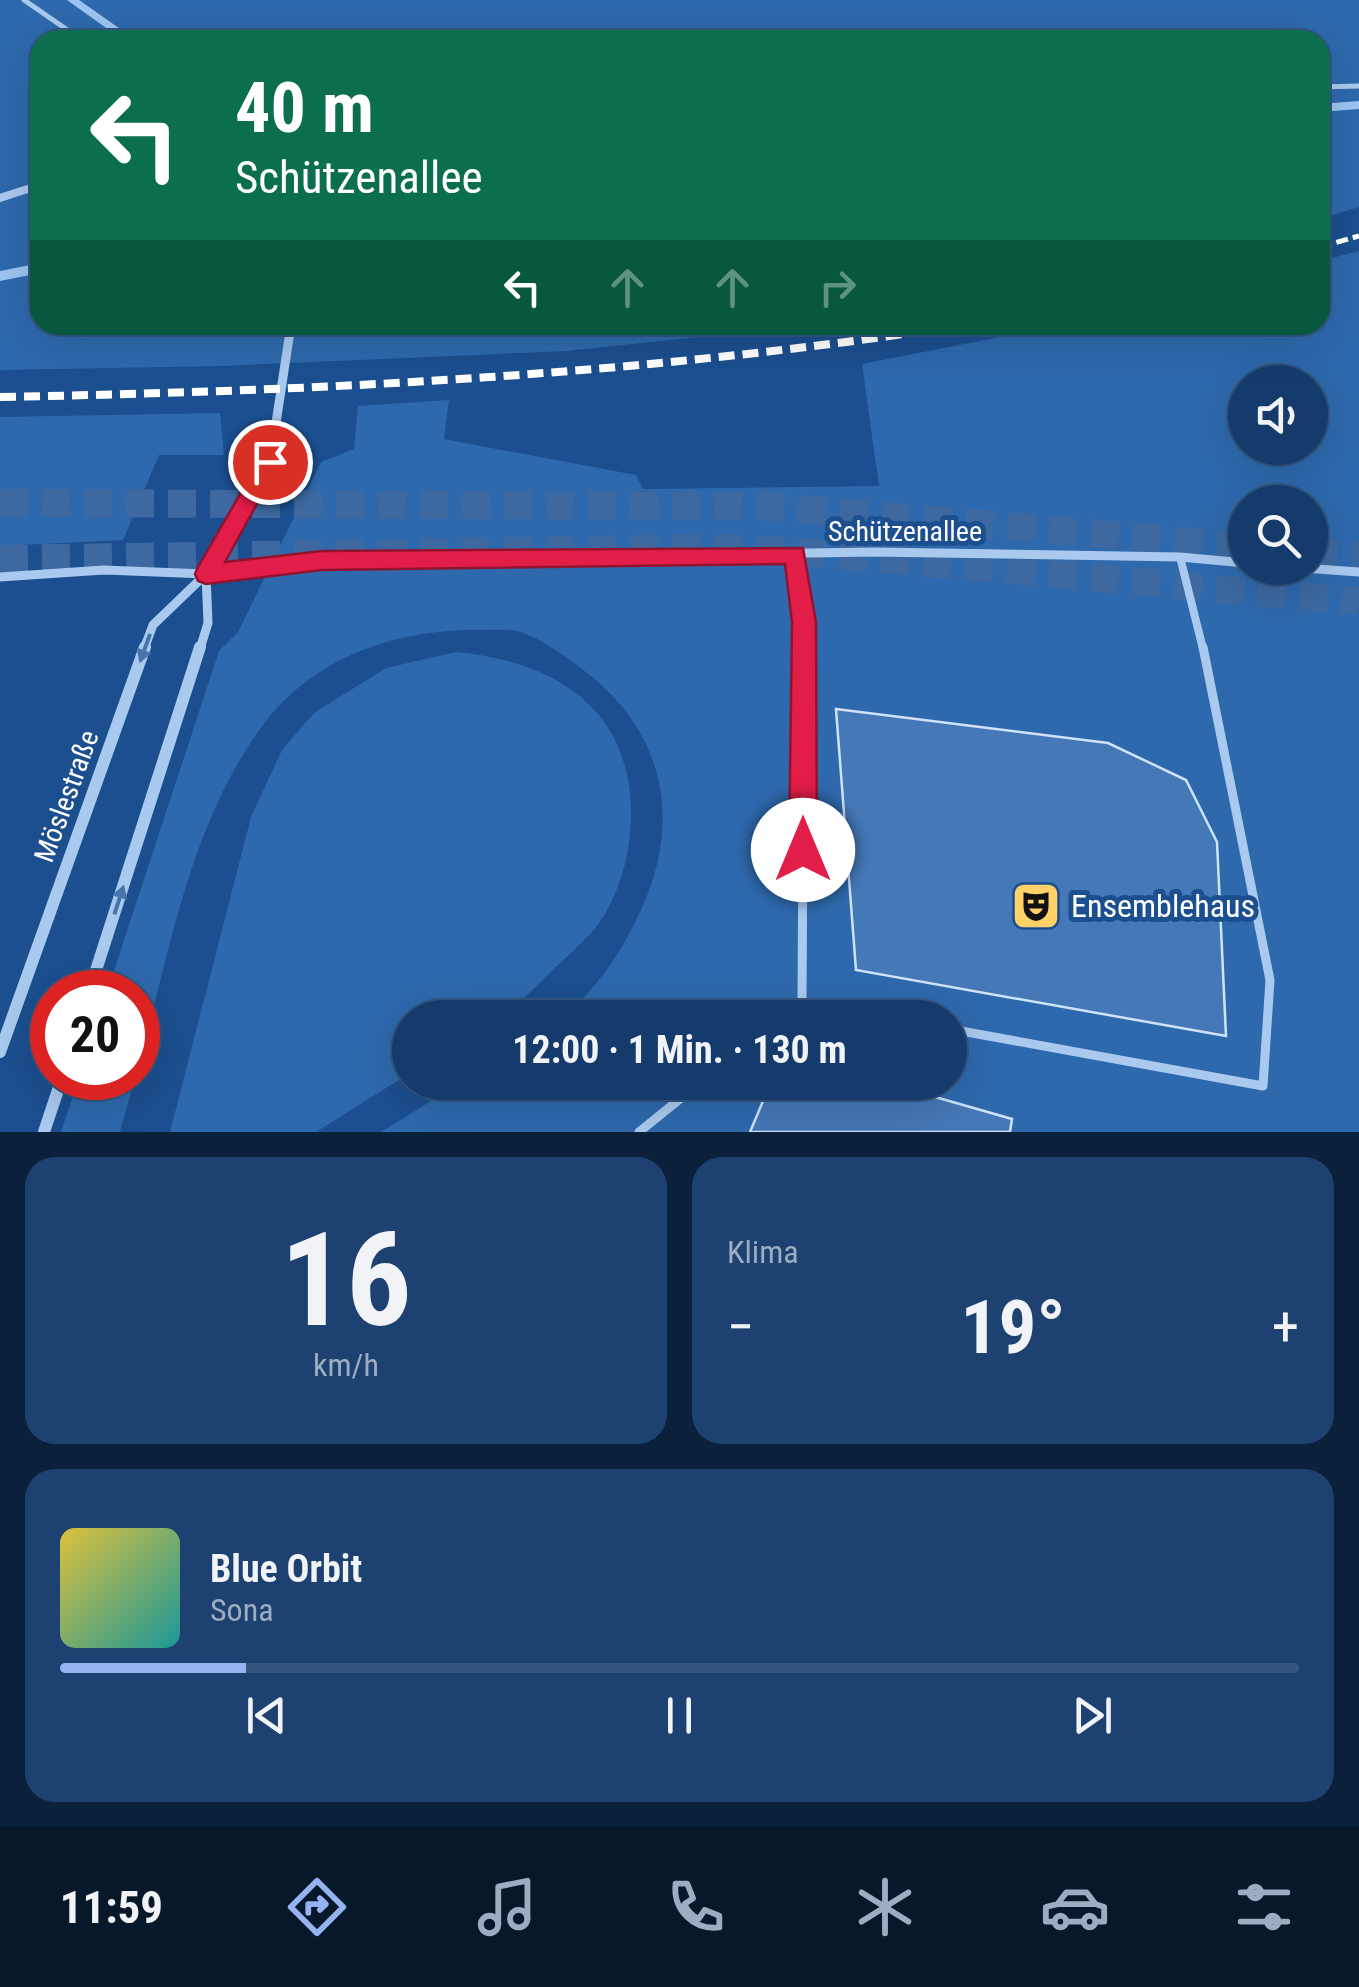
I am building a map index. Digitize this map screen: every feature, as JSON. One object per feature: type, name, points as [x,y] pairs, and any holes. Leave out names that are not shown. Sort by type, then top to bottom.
[{"type":"street","points":[[0,198],[30,188]]},
{"type":"street","name":"Möslestraße","points":[[0,1052],[154,624],[206,574],[270,462],[290,335]]},
{"type":"street","name":"Schützenallee","points":[[0,576],[104,570],[206,574],[322,561],[874,552],[1228,562]]},
{"type":"street","points":[[1328,570],[1359,572]]},
{"type":"street","points":[[96,970],[208,623],[206,574]]},
{"type":"street","points":[[44,1132],[55,1100]]},
{"type":"lane","points":[[24,0],[68,30]]},
{"type":"lane","points":[[1330,87],[1359,86]]},
{"type":"lane","points":[[795,554],[804,622],[802,1000]]},
{"type":"lane","points":[[967,1032],[1263,1086],[1270,980],[1199,626],[1180,558]]},
{"type":"lane","points":[[638,1132],[678,1100]]},
{"type":"shaded area","points":[[0,0],[1359,0],[1359,207],[1330,216],[1330,30],[30,30],[30,335],[716,335],[566,351],[222,366],[0,370]]},
{"type":"shaded area","points":[[1359,251],[1359,1132],[381,1132],[433,1100],[967,1100],[967,1000],[581,1000],[617,955],[654,876],[661,842],[658,778],[632,719],[610,693],[551,647],[517,631],[447,631],[386,642],[329,666],[304,683],[260,729],[215,807],[184,893],[160,984],[160,970],[114,970],[219,651],[238,632],[321,462],[354,449],[358,406],[449,400],[444,439],[636,475],[643,489],[879,486],[862,364],[1011,335],[1330,335],[1330,258]]},
{"type":"shaded area","points":[[220,413],[224,455],[159,455],[123,540],[0,546],[0,417]]},
{"type":"shaded area","points":[[456,652],[491,657],[554,679],[580,696],[601,718],[617,744],[627,775],[631,812],[628,852],[611,902],[595,928],[521,1000],[392,1000],[392,1084],[316,1132],[170,1132],[251,817],[282,750],[314,713],[386,668]]},
{"type":"shaded area","points":[[72,1100],[129,1100],[120,1132],[61,1132]]},
{"type":"building","name":"Ensemblehaus","points":[[836,709],[1108,743],[1186,780],[1217,842],[1226,1036],[856,970]]},
{"type":"building","points":[[763,1100],[946,1100],[1012,1119],[1010,1132],[750,1132]]},
{"type":"waterway","points":[[72,0],[116,30]]},
{"type":"waterway","points":[[1330,107],[1359,105]]},
{"type":"waterway","points":[[0,276],[30,270]]},
{"type":"tunnel","points":[[0,503],[761,506],[1228,545]]},
{"type":"tunnel","points":[[0,559],[711,548],[806,552],[1359,601]]},
{"type":"tunnel","points":[[1328,552],[1359,555]]},
{"type":"railway","points":[[1330,244],[1359,236]]},
{"type":"railway","points":[[0,397],[483,378],[724,356],[893,335]]},
{"type":"place","name":"Ensemblehaus","points":[[1036,906]]},
{"type":"route","points":[[270,462],[206,574],[322,561],[795,554],[804,622],[803,850]]}]
